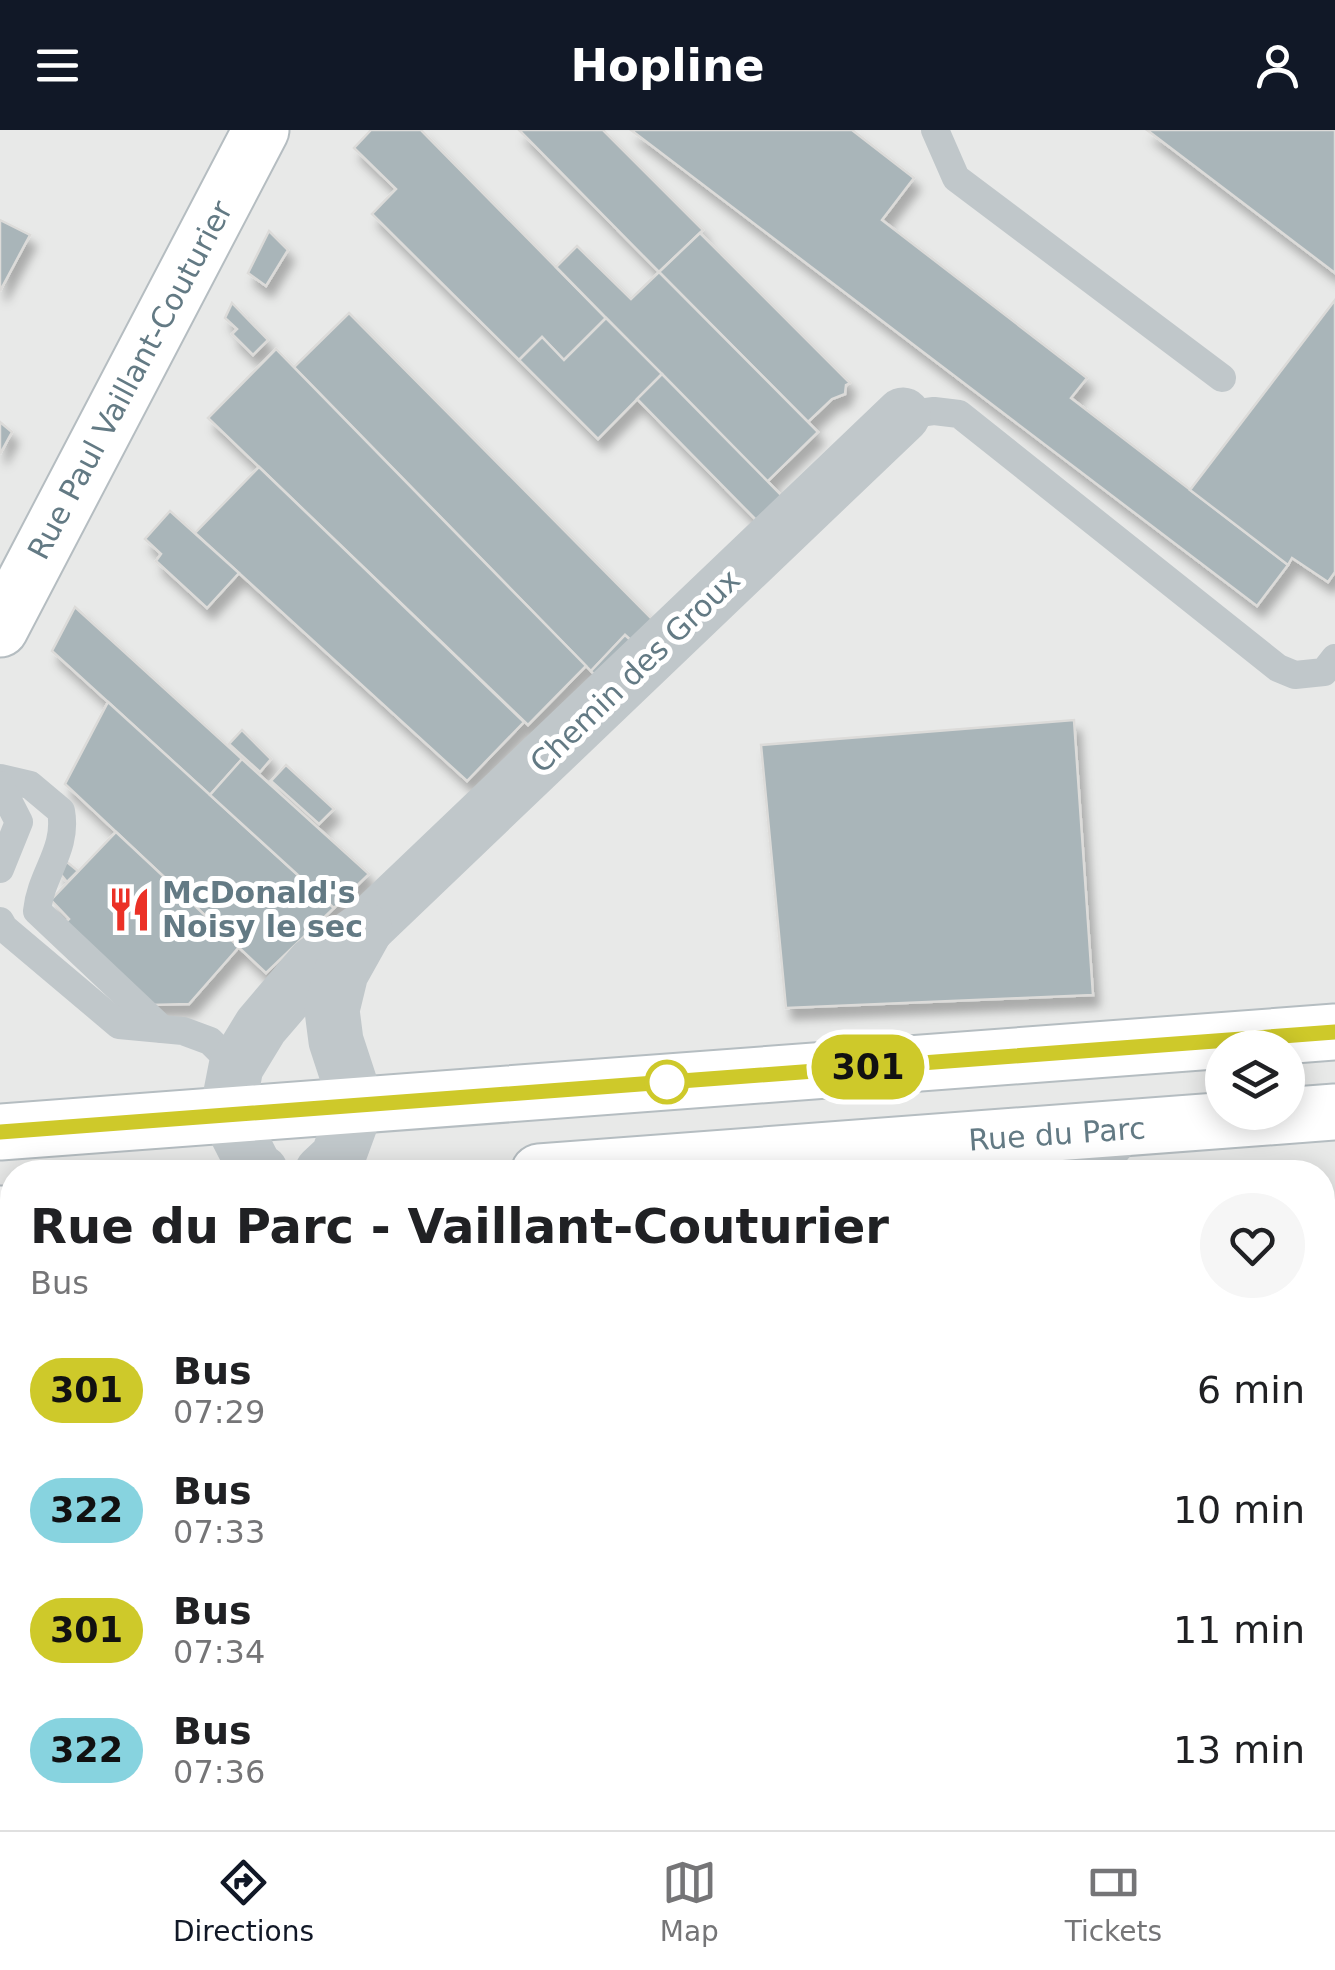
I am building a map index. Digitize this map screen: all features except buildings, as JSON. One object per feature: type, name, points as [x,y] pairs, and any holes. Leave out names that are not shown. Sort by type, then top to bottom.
[{"type":"main road","name":"Rue Paul Vaillant-Couturier","points":[[0,630],[260,130]]},
{"type":"main road","points":[[0,1132],[241,1069],[356,1105],[1335,1032]]},
{"type":"main road","name":"Rue du Parc","points":[[701,1160],[1335,1112]]},
{"type":"street","name":"Chemin des Groux","points":[[241,1069],[314,964],[367,927],[903,415]]},
{"type":"street","name":"Chemin des Groux","points":[[356,1105],[336,1041],[332,1010],[341,973],[367,927]]},
{"type":"street","points":[[255,1160],[241,1069],[293,1016],[314,1020],[336,1041]]},
{"type":"street","points":[[335,1160],[356,1105]]},
{"type":"street","points":[[1092,1160],[1117,1129]]},
{"type":"street","points":[[904,1145],[944,1160]]},
{"type":"lane","points":[[935,130],[956,178],[1222,378]]},
{"type":"lane","points":[[903,415],[934,411],[959,414],[1278,668],[1295,675],[1324,672],[1335,658]]},
{"type":"lane","points":[[0,778],[30,785],[61,810],[65,831],[39,892],[37,911],[162,1029]]},
{"type":"lane","points":[[0,786],[19,822],[0,870]]},
{"type":"lane","points":[[0,921],[119,1025],[184,1031],[210,1041],[241,1069]]},
{"type":"shaded area","points":[[0,130],[1335,130],[1335,1160],[0,1160]]},
{"type":"bus line","name":"301","points":[[0,1132],[1335,1032]]},
{"type":"place","name":"McDonald's Noisy le sec","points":[[129,909]]}]
